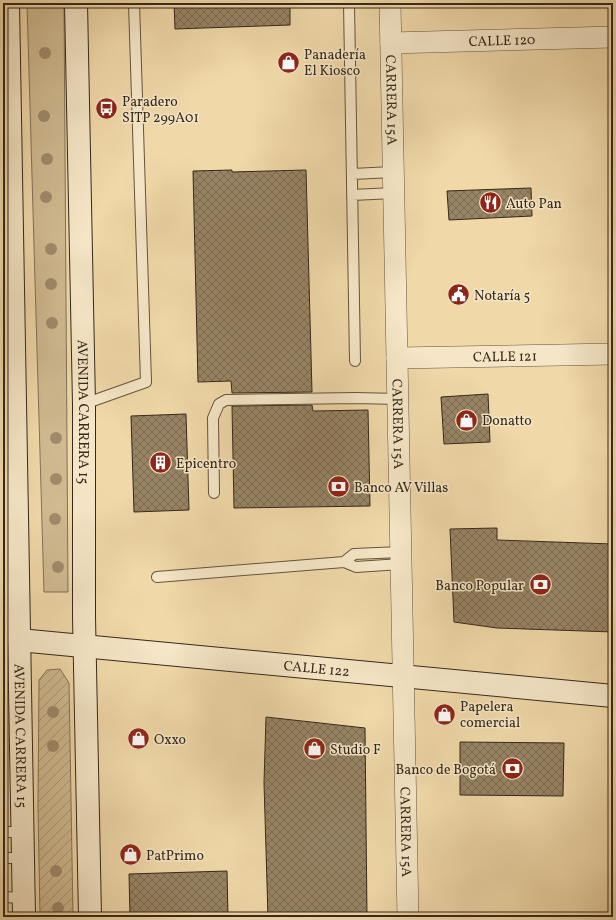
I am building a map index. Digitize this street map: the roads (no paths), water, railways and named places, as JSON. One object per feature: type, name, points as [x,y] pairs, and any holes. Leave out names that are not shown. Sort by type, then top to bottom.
[{"type":"main road","name":"AVENIDA CARRERA 15","points":[[8,3],[6,32],[9,404],[19,640],[13,832],[13,858],[17,904]]},
{"type":"main road","name":"AVENIDA CARRERA 15","points":[[76,3],[84,404],[85,646],[90,917]]},
{"type":"main road","name":"CALLE 122","points":[[19,640],[613,696]]},
{"type":"street","name":"CARRERA 15A","points":[[390,3],[408,917]]},
{"type":"street","name":"CALLE 120","points":[[391,43],[613,37]]},
{"type":"street","name":"CALLE 121","points":[[397,358],[613,354]]},
{"type":"lane","points":[[84,404],[146,382],[134,3]]},
{"type":"lane","points":[[349,3],[355,361]]},
{"type":"lane","points":[[352,174],[393,172]]},
{"type":"lane","points":[[352,195],[394,194]]},
{"type":"lane","points":[[214,493],[213,418],[219,404],[226,400],[356,398],[398,399]]},
{"type":"lane","points":[[157,577],[344,562],[354,554],[401,558]]},
{"type":"place","name":"Panadería El Kiosco","points":[[288,62]]},
{"type":"place","name":"Paradero SITP 299A01","points":[[106,109]]},
{"type":"place","name":"Auto Pan","points":[[490,203]]},
{"type":"place","name":"Notaría 5","points":[[458,295]]},
{"type":"place","name":"Donatto","points":[[466,420]]},
{"type":"place","name":"Epicentro","points":[[160,463]]},
{"type":"place","name":"Banco AV Villas","points":[[339,487]]},
{"type":"place","name":"Banco Popular","points":[[540,585]]},
{"type":"place","name":"Papelera comercial","points":[[444,714]]},
{"type":"place","name":"Oxxo","points":[[139,739]]},
{"type":"place","name":"Studio F","points":[[315,749]]},
{"type":"place","name":"Banco de Bogotá","points":[[512,769]]},
{"type":"place","name":"PatPrimo","points":[[130,855]]}]
